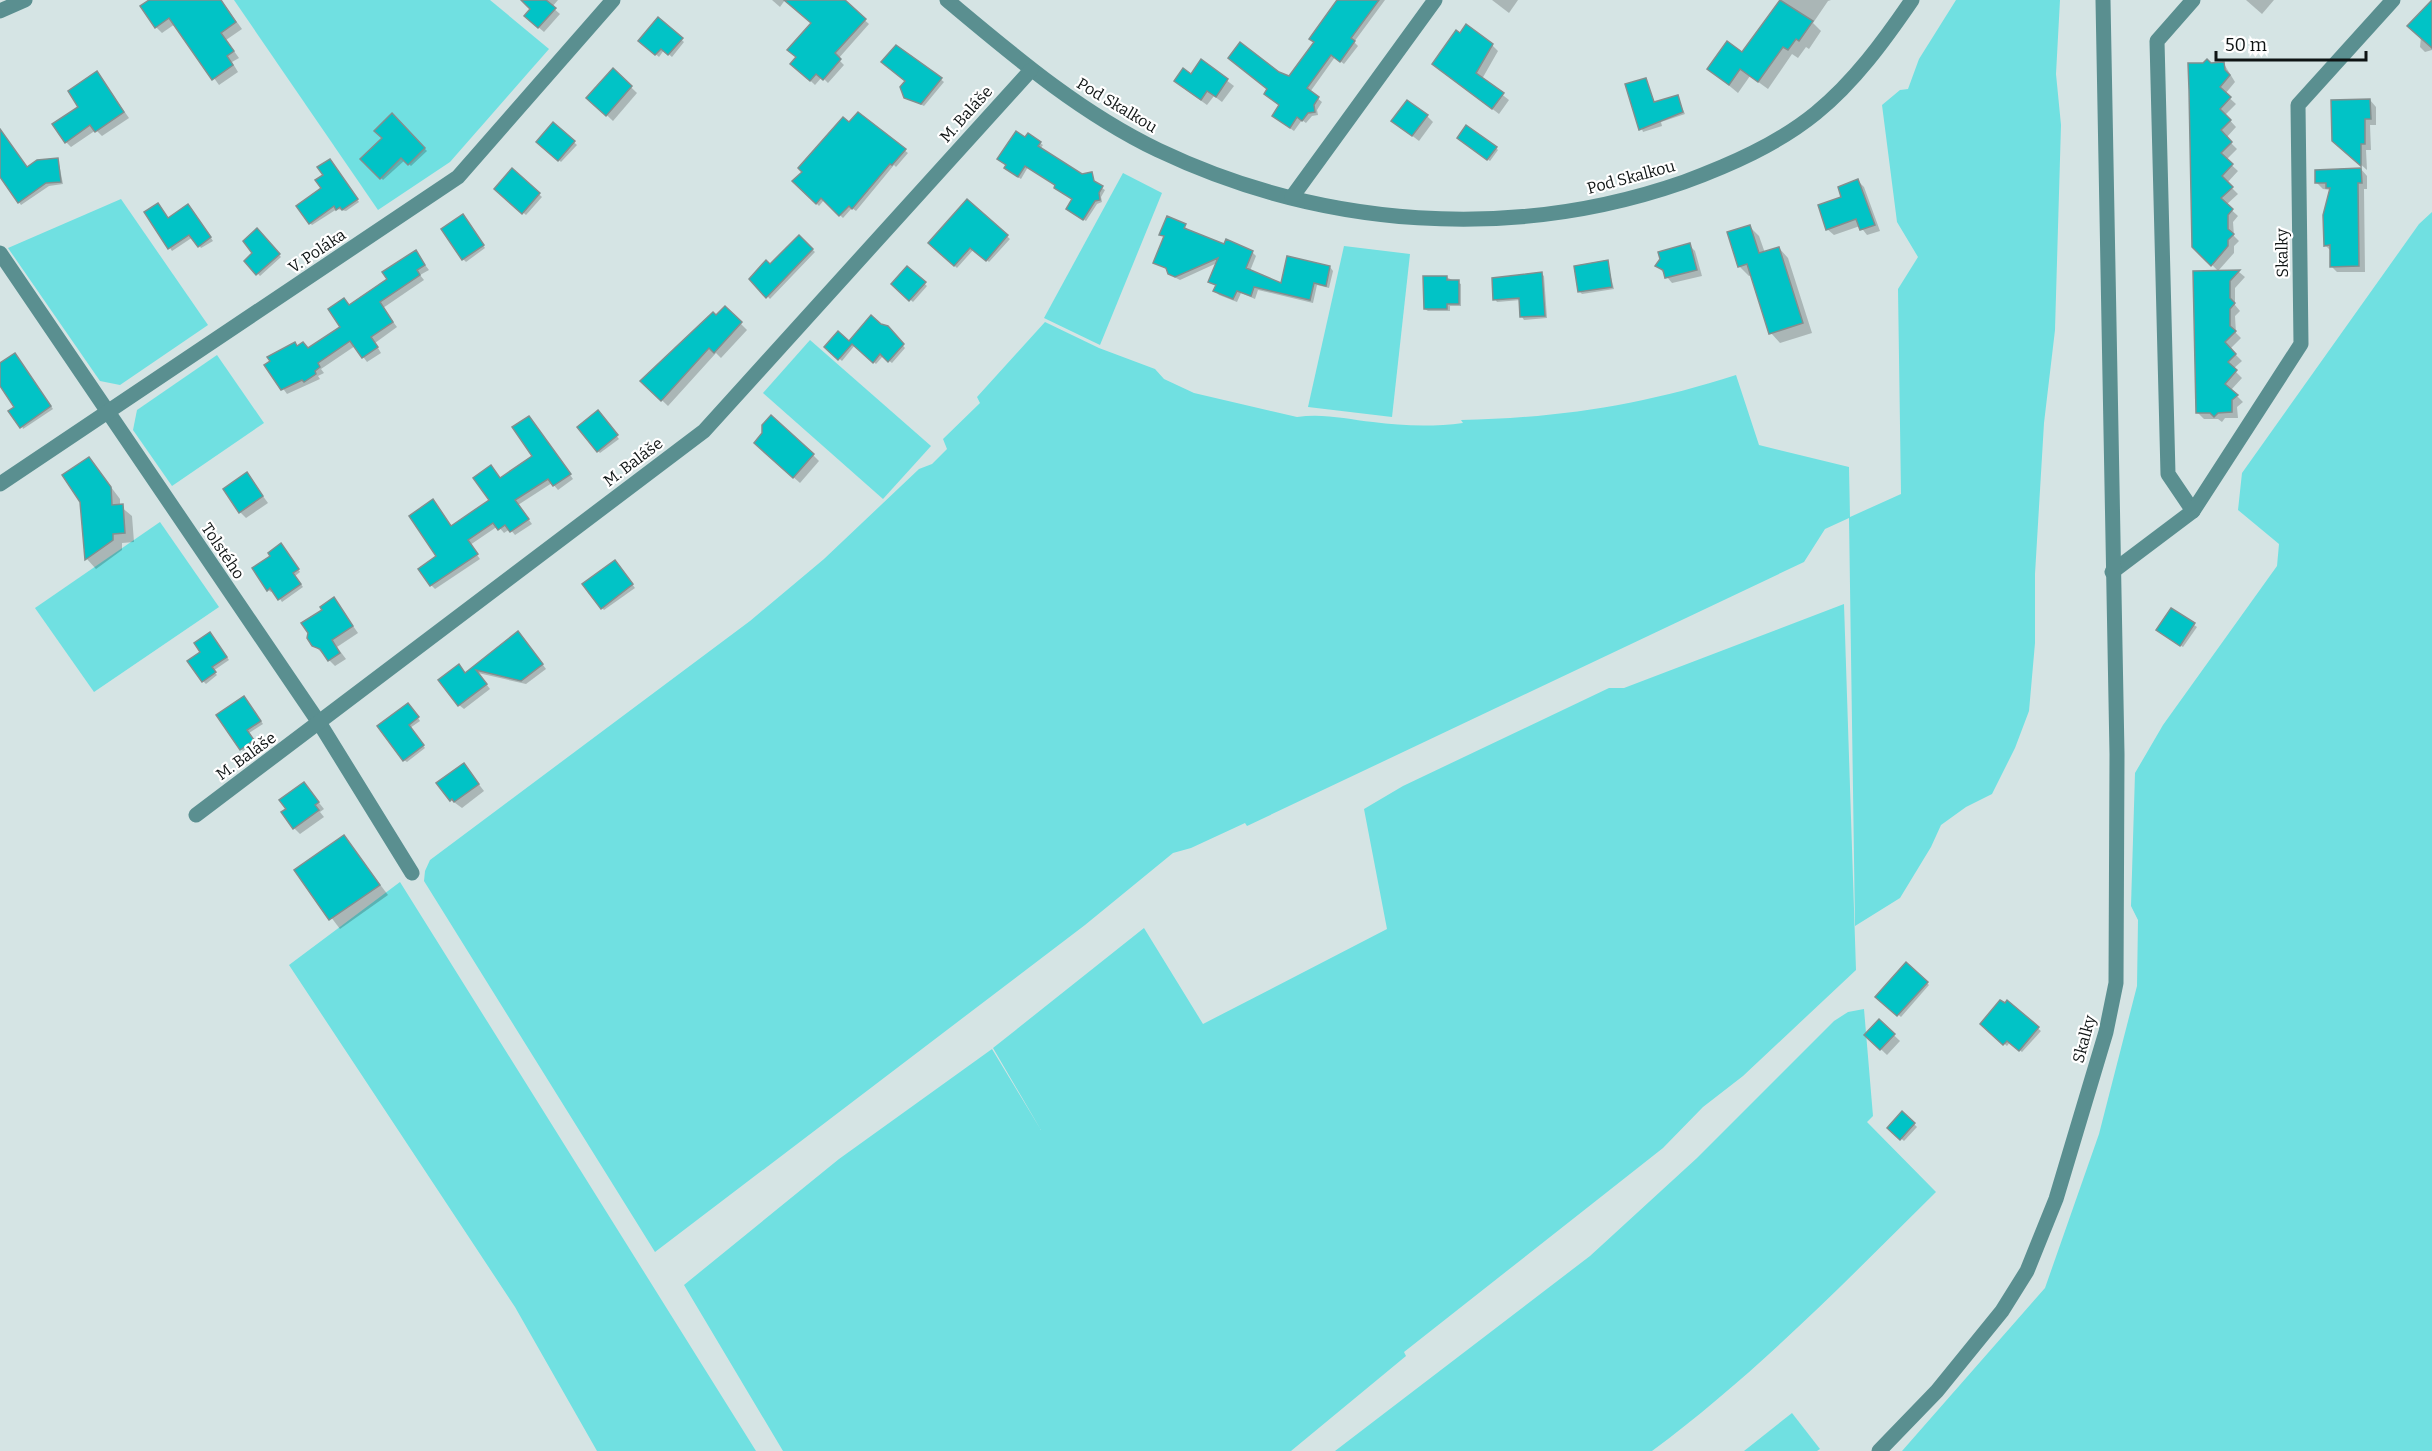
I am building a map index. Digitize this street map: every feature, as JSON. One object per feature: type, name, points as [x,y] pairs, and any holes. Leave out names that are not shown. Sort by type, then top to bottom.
[{"type":"street","points":[[0,11],[25,0]]},
{"type":"street","name":"V. Poláka","points":[[0,484],[458,177],[613,0]]},
{"type":"street","name":"Pod Skalkou","points":[[947,0],[1031,70],[1101,119],[1158,150],[1222,176],[1292,197],[1382,215],[1473,220],[1561,212],[1598,206],[1701,176],[1766,146],[1815,114],[1857,73],[1911,0]]},
{"type":"street","points":[[1292,197],[1436,0]]},
{"type":"street","name":"Skalky","points":[[1879,1451],[1938,1391],[2002,1311],[2027,1271],[2056,1199],[2106,1032],[2116,983],[2116,754],[2103,0]]},
{"type":"street","points":[[2193,0],[2157,41],[2168,474],[2193,511]]},
{"type":"street","name":"Skalky","points":[[2112,572],[2193,511],[2301,344],[2298,105],[2393,0]]},
{"type":"street","name":"M. Baláše","points":[[196,815],[320,724],[704,431],[1031,70]]},
{"type":"street","name":"Tolstého","points":[[0,253],[320,724],[412,873]]},
{"type":"shaded area","points":[[234,0],[490,0],[549,49],[450,162],[378,210]]},
{"type":"shaded area","points":[[1956,0],[2060,0],[2056,74],[2061,125],[2055,330],[2044,423],[2035,574],[2035,643],[2029,711],[2015,748],[1992,794],[1966,807],[1941,825],[1931,847],[1900,898],[1855,926],[1849,518],[1825,529],[1804,562],[1247,826],[1245,823],[1191,848],[1173,853],[1085,925],[655,1252],[424,881],[430,860],[750,621],[824,559],[919,469],[932,464],[947,449],[943,439],[980,403],[977,397],[1045,322],[1099,348],[1155,369],[1164,379],[1194,393],[1297,417],[1325,416],[1406,425],[1463,423],[1461,420],[1567,413],[1600,408],[1668,394],[1736,375],[1759,445],[1849,467],[1850,517],[1901,494],[1898,289],[1918,257],[1897,222],[1882,105],[1900,90],[1908,89],[1919,59]]},
{"type":"shaded area","points":[[1123,173],[1162,193],[1100,345],[1044,318]]},
{"type":"shaded area","points":[[121,199],[208,325],[120,385],[100,381],[8,248]]},
{"type":"shaded area","points":[[2432,212],[2432,1451],[1902,1451],[2045,1288],[2099,1134],[2137,986],[2138,920],[2131,906],[2135,773],[2163,725],[2277,566],[2279,544],[2238,510],[2242,473],[2419,224]]},
{"type":"shaded area","points":[[1344,246],[1410,254],[1392,417],[1308,407]]},
{"type":"shaded area","points":[[810,340],[931,446],[883,499],[763,393]]},
{"type":"shaded area","points":[[217,355],[264,423],[172,486],[133,430],[137,410]]},
{"type":"shaded area","points":[[160,522],[219,607],[94,692],[35,608]]},
{"type":"shaded area","points":[[1844,604],[1856,970],[1743,1076],[1703,1107],[1663,1148],[1404,1352],[1406,1356],[1291,1451],[783,1451],[684,1285],[839,1159],[992,1049],[1041,1130],[993,1048],[1144,928],[1203,1024],[1387,929],[1364,809],[1403,786],[1609,688],[1624,688]]},
{"type":"shaded area","points":[[400,882],[756,1451],[597,1451],[515,1307],[289,965]]},
{"type":"shaded area","points":[[1864,1009],[1873,1116],[1867,1122],[1936,1192],[1799,1326],[1727,1391],[1652,1451],[1335,1451],[1590,1256],[1697,1158],[1834,1021],[1848,1012]]},
{"type":"shaded area","points":[[1792,1413],[1820,1449],[1817,1451],[1744,1451]]},
{"type":"building","points":[[149,0],[221,0],[236,22],[221,33],[234,51],[227,56],[233,65],[212,80],[169,18],[155,28],[140,6]]},
{"type":"building","points":[[521,0],[546,0],[556,8],[538,28],[524,16],[530,9]]},
{"type":"building","points":[[784,0],[845,0],[866,19],[835,53],[841,59],[823,80],[816,74],[810,81],[790,64],[796,57],[787,50],[811,23]]},
{"type":"building","points":[[1337,0],[1379,0],[1351,38],[1355,41],[1340,62],[1331,55],[1307,88],[1319,97],[1314,105],[1315,112],[1308,113],[1302,121],[1297,117],[1290,128],[1272,116],[1279,105],[1264,94],[1267,89],[1228,58],[1240,42],[1279,72],[1289,76],[1314,42],[1309,39]]},
{"type":"building","points":[[1780,0],[1813,21],[1799,41],[1796,39],[1788,50],[1783,47],[1758,82],[1740,69],[1729,85],[1707,69],[1727,41],[1742,52]]},
{"type":"building","points":[[2432,0],[2432,48],[2407,26]]},
{"type":"building","points":[[658,17],[683,38],[668,55],[661,49],[655,55],[638,41]]},
{"type":"building","points":[[1466,24],[1493,44],[1476,73],[1504,93],[1492,109],[1432,64],[1456,30],[1460,33]]},
{"type":"building","points":[[896,45],[942,78],[921,104],[904,98],[900,87],[905,81],[881,62]]},
{"type":"building","points":[[1201,59],[1228,79],[1216,97],[1207,91],[1201,100],[1174,81],[1183,68],[1191,74]]},
{"type":"building","points":[[2207,59],[2211,63],[2224,62],[2225,70],[2230,75],[2220,87],[2231,97],[2220,109],[2231,120],[2221,130],[2232,142],[2221,153],[2233,164],[2222,176],[2233,187],[2221,198],[2233,209],[2228,215],[2228,229],[2234,234],[2228,240],[2228,246],[2211,266],[2192,247],[2188,63],[2203,63]]},
{"type":"building","points":[[613,68],[632,86],[606,116],[586,98]]},
{"type":"building","points":[[97,71],[124,112],[95,132],[90,125],[65,143],[52,124],[78,107],[68,91]]},
{"type":"building","points":[[1646,78],[1654,102],[1678,95],[1683,112],[1639,130],[1625,84]]},
{"type":"building","points":[[2370,99],[2371,119],[2365,119],[2365,144],[2361,144],[2361,166],[2332,141],[2331,100]]},
{"type":"building","points":[[1407,100],[1428,115],[1412,136],[1391,121]]},
{"type":"building","points":[[858,112],[906,149],[892,165],[890,164],[852,209],[849,206],[839,216],[821,198],[816,204],[792,181],[802,172],[798,168],[843,117],[849,122]]},
{"type":"building","points":[[392,113],[425,148],[408,165],[401,158],[380,179],[360,159],[382,138],[374,131]]},
{"type":"building","points":[[553,122],[575,141],[558,161],[536,142]]},
{"type":"building","points":[[1466,125],[1497,147],[1487,160],[1457,138]]},
{"type":"building","points":[[0,129],[27,167],[37,160],[58,158],[61,182],[46,183],[18,203],[0,177]]},
{"type":"building","points":[[1016,131],[1025,137],[1028,133],[1041,142],[1038,146],[1082,174],[1092,172],[1094,181],[1103,186],[1099,193],[1100,200],[1095,201],[1083,220],[1066,209],[1072,199],[1054,188],[1055,185],[1025,166],[1018,177],[1004,168],[1006,165],[997,159]]},
{"type":"building","points":[[330,159],[358,199],[342,210],[340,207],[336,210],[334,206],[309,224],[296,206],[321,188],[315,180],[323,175],[317,167]]},
{"type":"building","points":[[512,168],[540,193],[522,214],[494,189]]},
{"type":"building","points":[[2361,168],[2362,183],[2358,183],[2359,266],[2330,267],[2330,245],[2324,246],[2323,215],[2330,188],[2326,188],[2326,183],[2315,183],[2315,170]]},
{"type":"building","points":[[1858,179],[1875,225],[1860,230],[1856,219],[1826,230],[1818,205],[1841,197],[1838,187]]},
{"type":"building","points":[[967,199],[1008,235],[986,261],[970,248],[954,266],[928,243]]},
{"type":"building","points":[[158,203],[168,218],[188,204],[211,237],[198,247],[189,235],[168,249],[144,212]]},
{"type":"building","points":[[463,214],[484,245],[462,260],[441,229]]},
{"type":"building","points":[[1167,216],[1186,224],[1184,228],[1224,244],[1226,239],[1253,251],[1246,268],[1281,283],[1287,256],[1330,266],[1326,286],[1314,283],[1310,300],[1254,287],[1251,296],[1237,291],[1233,299],[1213,291],[1216,285],[1208,282],[1218,258],[1175,277],[1168,274],[1166,268],[1153,263],[1164,236],[1159,235]]},
{"type":"building","points":[[1750,225],[1759,253],[1779,247],[1803,323],[1769,334],[1747,264],[1738,267],[1727,232]]},
{"type":"building","points":[[257,228],[280,254],[256,275],[244,261],[252,253],[243,241]]},
{"type":"building","points":[[799,235],[813,249],[766,298],[749,279],[766,260],[770,264]]},
{"type":"building","points":[[1690,243],[1697,270],[1665,278],[1663,270],[1655,266],[1660,259],[1658,252]]},
{"type":"building","points":[[416,250],[425,265],[417,270],[420,275],[380,302],[393,322],[371,337],[378,347],[362,358],[350,341],[318,363],[320,367],[315,371],[316,374],[304,382],[302,380],[281,390],[264,365],[270,361],[267,357],[295,342],[297,346],[303,342],[308,348],[340,327],[328,309],[344,298],[349,305],[387,279],[382,272]]},
{"type":"building","points":[[1608,260],[1612,287],[1578,292],[1574,266]]},
{"type":"building","points":[[907,266],[926,282],[909,301],[891,284]]},
{"type":"building","points":[[2240,270],[2230,281],[2230,298],[2235,303],[2230,309],[2230,326],[2236,331],[2225,342],[2236,354],[2228,362],[2237,370],[2225,384],[2238,395],[2232,400],[2232,412],[2218,413],[2214,417],[2210,413],[2196,413],[2193,271]]},
{"type":"building","points":[[1542,272],[1545,316],[1520,317],[1519,298],[1493,300],[1492,278]]},
{"type":"building","points":[[1423,276],[1447,276],[1447,280],[1459,280],[1459,304],[1447,304],[1447,309],[1424,309]]},
{"type":"building","points":[[725,306],[742,322],[714,353],[709,348],[661,401],[640,381],[713,312],[716,315]]},
{"type":"building","points":[[871,315],[881,324],[888,326],[904,344],[888,362],[880,354],[873,363],[852,344],[838,360],[824,347],[838,331],[849,341]]},
{"type":"building","points":[[15,353],[51,406],[20,428],[8,411],[14,407],[0,386],[0,363]]},
{"type":"building","points":[[598,410],[618,435],[597,452],[577,427]]},
{"type":"building","points":[[771,415],[814,454],[793,478],[754,443],[762,433],[762,425]]},
{"type":"building","points":[[529,416],[571,474],[553,486],[548,479],[515,500],[529,519],[510,532],[505,525],[498,530],[493,523],[468,540],[478,554],[430,586],[418,569],[436,556],[409,516],[433,499],[451,526],[489,500],[473,478],[491,465],[500,478],[532,456],[512,427]]},
{"type":"building","points":[[89,457],[111,487],[112,505],[123,504],[125,533],[113,534],[113,540],[85,560],[80,502],[62,475]]},
{"type":"building","points":[[247,472],[263,496],[239,513],[223,489]]},
{"type":"building","points":[[281,543],[299,569],[293,573],[301,584],[278,600],[270,588],[267,591],[252,568],[270,556],[268,553]]},
{"type":"building","points":[[615,560],[633,584],[601,609],[582,584]]},
{"type":"building","points":[[334,597],[353,626],[332,640],[340,653],[328,661],[320,649],[312,646],[307,638],[308,633],[301,623],[322,610],[320,607]]},
{"type":"building","points":[[2171,608],[2195,623],[2180,646],[2156,630]]},
{"type":"building","points":[[518,631],[543,664],[521,681],[476,670],[487,684],[458,706],[438,680],[459,664],[465,673]]},
{"type":"building","points":[[210,632],[227,657],[212,667],[216,672],[202,682],[187,661],[200,652],[194,643]]},
{"type":"building","points":[[244,696],[261,721],[247,730],[254,740],[240,750],[216,715]]},
{"type":"building","points":[[408,703],[419,717],[409,725],[424,745],[403,761],[377,726]]},
{"type":"building","points":[[464,763],[479,784],[454,802],[452,799],[450,801],[436,783]]},
{"type":"building","points":[[304,782],[319,802],[315,805],[319,810],[293,829],[281,812],[286,809],[279,800]]},
{"type":"building","points":[[344,835],[380,885],[329,920],[294,870]]},
{"type":"building","points":[[1906,962],[1928,982],[1897,1016],[1875,997]]},
{"type":"building","points":[[2000,1000],[2005,1003],[2007,1000],[2039,1027],[2019,1051],[2007,1041],[2003,1045],[1980,1024]]},
{"type":"building","points":[[1879,1019],[1895,1034],[1880,1050],[1864,1035]]},
{"type":"building","points":[[1902,1111],[1915,1123],[1900,1140],[1887,1128]]}]
